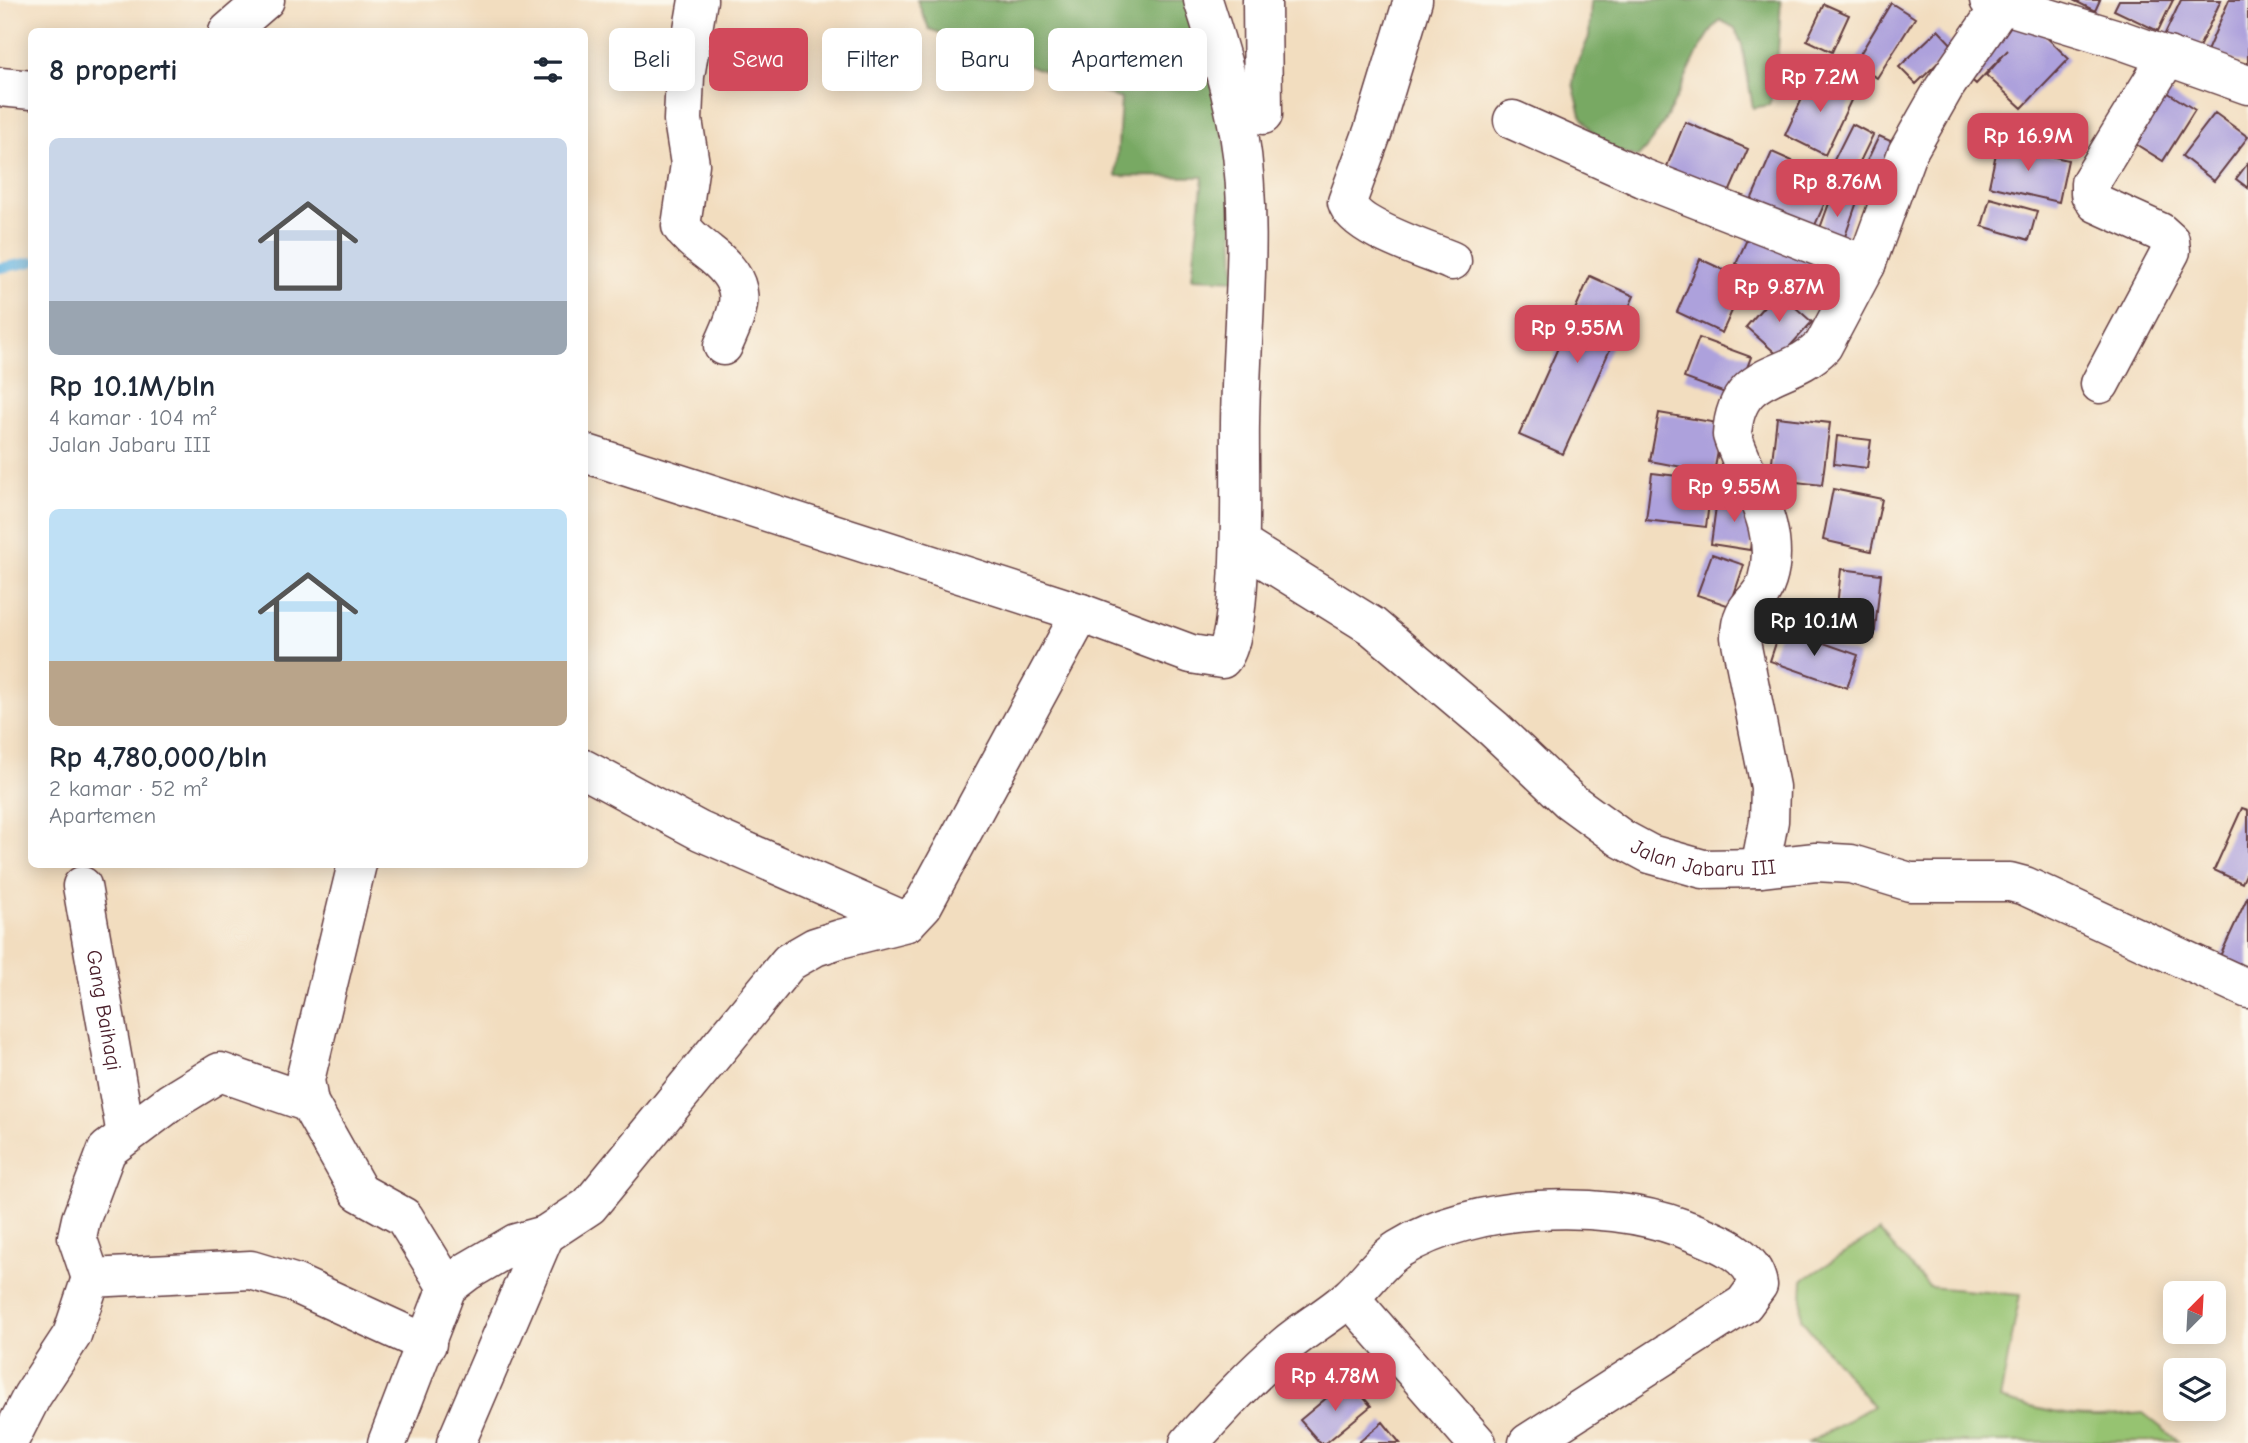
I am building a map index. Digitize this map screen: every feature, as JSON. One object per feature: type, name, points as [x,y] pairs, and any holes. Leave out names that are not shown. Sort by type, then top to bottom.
[{"type":"street","points":[[233,28],[265,0]]},
{"type":"street","points":[[698,0],[685,76],[682,120],[690,164],[681,226],[690,238],[726,266],[735,280],[740,310],[723,346]]},
{"type":"street","points":[[588,454],[1081,613],[1191,654],[1222,659],[1231,642],[1240,544],[1241,385],[1247,260],[1238,133],[1203,0]]},
{"type":"street","points":[[1262,0],[1262,115]]},
{"type":"street","points":[[1413,0],[1373,131],[1347,202],[1349,211],[1370,226],[1451,261]]},
{"type":"street","points":[[1760,868],[1770,795],[1740,637],[1740,624],[1746,608],[1766,584],[1771,540],[1768,520],[1737,448],[1733,420],[1748,389],[1763,377],[1814,356],[1824,346],[1866,265],[1907,153],[1944,88],[1999,2],[2168,56],[2248,85]]},
{"type":"street","points":[[2100,384],[2171,251],[2170,241],[2160,232],[2096,203],[2090,194],[2090,183],[2168,56]]},
{"type":"street","points":[[0,88],[28,89]]},
{"type":"street","points":[[1513,120],[1643,178],[1866,265]]},
{"type":"street","name":"Jalan Jabaru III","points":[[1240,544],[1371,626],[1494,729],[1570,801],[1622,839],[1687,867],[1760,868],[1830,862],[1852,864],[1910,882],[2010,882],[2248,989]]},
{"type":"street","points":[[387,1443],[428,1344],[447,1287],[468,1271],[516,1243],[545,1235],[589,1206],[789,962],[839,939],[906,922],[922,905],[1081,613]]},
{"type":"street","points":[[588,771],[700,831],[906,922]]},
{"type":"street","points":[[356,868],[305,1080],[309,1103],[359,1192],[404,1217],[447,1287]]},
{"type":"street","name":"Gang Baihaqi","points":[[82,886],[126,1135]]},
{"type":"street","points":[[8,1443],[32,1396],[72,1335],[92,1278],[77,1237],[107,1150],[171,1102],[220,1072],[309,1103]]},
{"type":"street","points":[[1189,1443],[1287,1344],[1349,1298],[1398,1250],[1474,1221],[1550,1208],[1618,1213],[1662,1221],[1706,1238],[1749,1262],[1756,1273],[1758,1285],[1744,1304],[1528,1443]]},
{"type":"street","points":[[456,1443],[545,1235]]},
{"type":"street","points":[[92,1278],[251,1270],[294,1283],[428,1344]]},
{"type":"street","points":[[1349,1298],[1477,1443]]},
{"type":"green space","points":[[917,0],[1196,0],[1202,28],[1048,28],[1048,72],[1034,67],[1034,28],[936,28],[936,32],[929,29]]},
{"type":"green space","points":[[1591,0],[1781,0],[1776,85],[1769,105],[1753,108],[1742,45],[1735,28],[1720,20],[1698,53],[1663,124],[1638,157],[1602,148],[1581,115],[1573,84],[1575,68],[1589,37]]},
{"type":"green space","points":[[1207,54],[1232,178],[1235,280],[1192,278],[1203,177],[1116,176],[1121,99],[1099,91],[1207,91]]},
{"type":"green space","points":[[1879,1231],[1929,1287],[2020,1295],[2000,1399],[2070,1415],[2143,1413],[2178,1441],[1808,1443],[1873,1406],[1801,1319],[1803,1280]]},
{"type":"building","points":[[2073,0],[2100,0],[2095,11]]},
{"type":"building","points":[[2119,0],[2173,0],[2158,31],[2114,10]]},
{"type":"building","points":[[2181,0],[2221,0],[2195,56],[2162,40]]},
{"type":"building","points":[[2229,0],[2248,0],[2248,65],[2207,51]]},
{"type":"building","points":[[1891,3],[1915,18],[1877,78],[1854,64]]},
{"type":"building","points":[[1824,4],[1849,15],[1832,52],[1807,40]]},
{"type":"building","points":[[2014,17],[2034,25],[2069,59],[2022,108],[1986,75],[2008,50],[1976,84],[1962,71]]},
{"type":"building","points":[[1938,30],[1954,47],[1916,84],[1899,67]]},
{"type":"building","points":[[1814,73],[1855,92],[1825,155],[1785,135]]},
{"type":"building","points":[[2159,87],[2195,110],[2163,161],[2126,138]]},
{"type":"building","points":[[2215,113],[2248,137],[2214,181],[2182,156]]},
{"type":"building","points":[[1685,122],[1748,149],[1725,202],[1663,176]]},
{"type":"building","points":[[1852,124],[1873,135],[1850,182],[1828,172]]},
{"type":"building","points":[[1879,136],[1906,148],[1882,199],[1855,186]]},
{"type":"building","points":[[1998,144],[2068,160],[2059,202],[1989,186]]},
{"type":"building","points":[[1772,152],[1835,180],[1808,241],[1745,214]]},
{"type":"building","points":[[2248,163],[2248,188],[2236,179]]},
{"type":"building","points":[[1835,187],[1859,196],[1840,251],[1815,242]]},
{"type":"building","points":[[1990,198],[2037,211],[2029,240],[1982,226]]},
{"type":"building","points":[[1752,228],[1847,271],[1831,306],[1736,264]]},
{"type":"building","points":[[1700,259],[1746,280],[1722,333],[1677,312]]},
{"type":"building","points":[[1590,276],[1634,296],[1563,454],[1519,435]]},
{"type":"building","points":[[1777,291],[1812,322],[1780,357],[1746,327]]},
{"type":"building","points":[[1699,338],[1751,357],[1736,397],[1684,378]]},
{"type":"building","points":[[1659,413],[1723,424],[1714,473],[1650,461]]},
{"type":"building","points":[[1777,417],[1830,423],[1822,485],[1770,479]]},
{"type":"building","points":[[1837,436],[1871,440],[1867,468],[1834,464]]},
{"type":"building","points":[[1652,473],[1712,480],[1706,527],[1646,520]]},
{"type":"building","points":[[1833,489],[1882,499],[1871,551],[1823,540]]},
{"type":"building","points":[[1717,499],[1756,505],[1750,550],[1711,544]]},
{"type":"building","points":[[1712,554],[1744,565],[1730,606],[1697,595]]},
{"type":"building","points":[[1841,569],[1881,574],[1874,639],[1834,634]]},
{"type":"building","points":[[1781,628],[1858,655],[1847,688],[1770,661]]},
{"type":"building","points":[[2242,808],[2248,810],[2248,870],[2242,883],[2214,870]]},
{"type":"building","points":[[2248,896],[2248,985],[2214,969]]},
{"type":"building","points":[[1348,1380],[1371,1406],[1326,1443],[1320,1443],[1300,1420]]},
{"type":"building","points":[[1383,1422],[1400,1443],[1358,1443]]},
{"type":"waterway","points":[[0,268],[28,263]]}]
